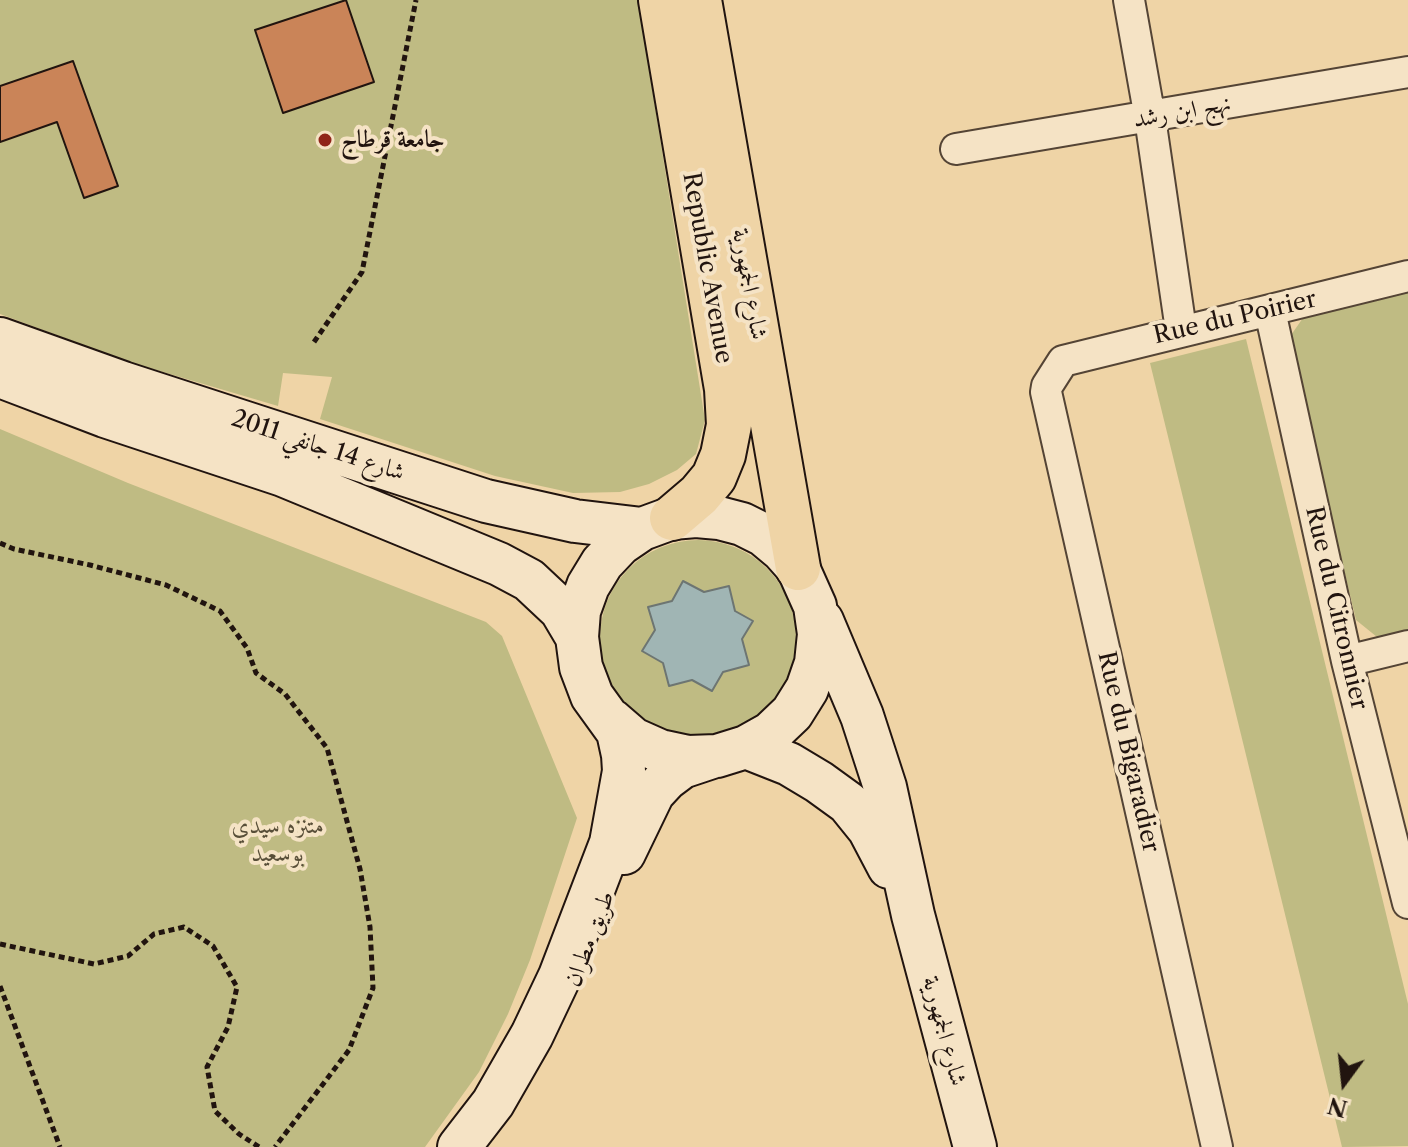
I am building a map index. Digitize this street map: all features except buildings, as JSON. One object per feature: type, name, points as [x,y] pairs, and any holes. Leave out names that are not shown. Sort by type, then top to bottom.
[{"type":"highway","name":"Republic Avenue","points":[[657,523],[699,495],[714,477],[723,455],[729,425],[727,389],[661,0]]},
{"type":"highway","name":"شارع الجمهورية","points":[[699,0],[806,587]]},
{"type":"main road","name":"شارع 14 جانفي 2011","points":[[0,339],[123,383],[486,501],[560,518],[657,523]]},
{"type":"main road","name":"شارع 14 جانفي 2011","points":[[0,376],[105,416],[283,475],[499,564],[529,580],[561,610],[577,637]]},
{"type":"main road","points":[[696,516],[742,524],[764,535],[782,550],[806,587],[819,634],[816,663],[807,689],[792,713],[771,733],[732,752],[688,757],[660,751],[633,739],[611,720],[592,696],[581,667],[577,637],[579,611],[595,574],[620,544],[657,523],[696,516]]},
{"type":"main road","name":"شارع الجمهورية","points":[[806,587],[862,716],[880,773],[913,915],[975,1147]]},
{"type":"main road","name":"طريق مطران","points":[[459,1147],[493,1103],[532,1035],[560,976],[611,843],[624,771],[621,741],[611,720]]},
{"type":"main road","name":"شارع الجمهورية","points":[[732,752],[789,764],[848,803],[869,829],[913,915]]},
{"type":"main road","name":"طريق مطران","points":[[483,1147],[514,1102],[573,987],[618,867],[653,793],[682,767],[732,752]]},
{"type":"street","points":[[1129,0],[1181,330]]},
{"type":"street","name":"نهج ابن رشد","points":[[956,149],[1408,72]]},
{"type":"street","name":"Rue du Poirier","points":[[1063,361],[1408,276]]},
{"type":"street","name":"Rue du Citronnier","points":[[1270,311],[1347,661],[1408,903]]},
{"type":"street","name":"Rue du Bigaradier","points":[[1063,361],[1050,378],[1046,392],[1217,1147]]},
{"type":"street","points":[[1347,661],[1408,646]]},
{"type":"path","points":[[314,342],[362,272],[416,0]]},
{"type":"path","points":[[0,543],[166,585],[220,611],[247,648],[256,673],[285,694],[327,748],[360,869],[370,927],[373,988],[349,1050],[275,1147]]},
{"type":"path","points":[[0,944],[94,964],[128,956],[154,934],[184,927],[213,946],[237,987],[228,1027],[207,1067],[215,1111],[239,1134],[259,1147]]},
{"type":"path","points":[[0,986],[60,1147]]},
{"type":"green space","name":"جامعة قرطاج","points":[[0,0],[638,0],[705,420],[696,454],[677,470],[649,484],[620,492],[573,493],[495,476],[320,419],[332,377],[283,373],[278,406],[129,362],[0,314]]},
{"type":"green space","points":[[1408,290],[1408,630],[1377,637],[1356,620],[1289,338],[1305,315]]},
{"type":"green space","points":[[1246,339],[1408,1004],[1408,1146],[1342,1147],[1150,363]]},
{"type":"green space","name":"متنزه سيدي بوسعيد","points":[[0,429],[128,483],[486,622],[502,636],[577,818],[530,960],[508,1014],[479,1072],[425,1147],[0,1147]]},
{"type":"green space","points":[[698,540],[736,547],[767,569],[789,600],[796,638],[789,676],[767,707],[736,729],[698,736],[660,729],[629,707],[607,676],[600,638],[607,600],[629,569],[660,547]]},
{"type":"shaded area","points":[[683,581],[704,592],[729,586],[735,611],[753,621],[742,639],[749,665],[723,672],[712,691],[692,680],[669,686],[663,663],[642,651],[655,630],[648,607],[672,601]]},
{"type":"place","name":"جامعة قرطاج","points":[[325,140]]}]
